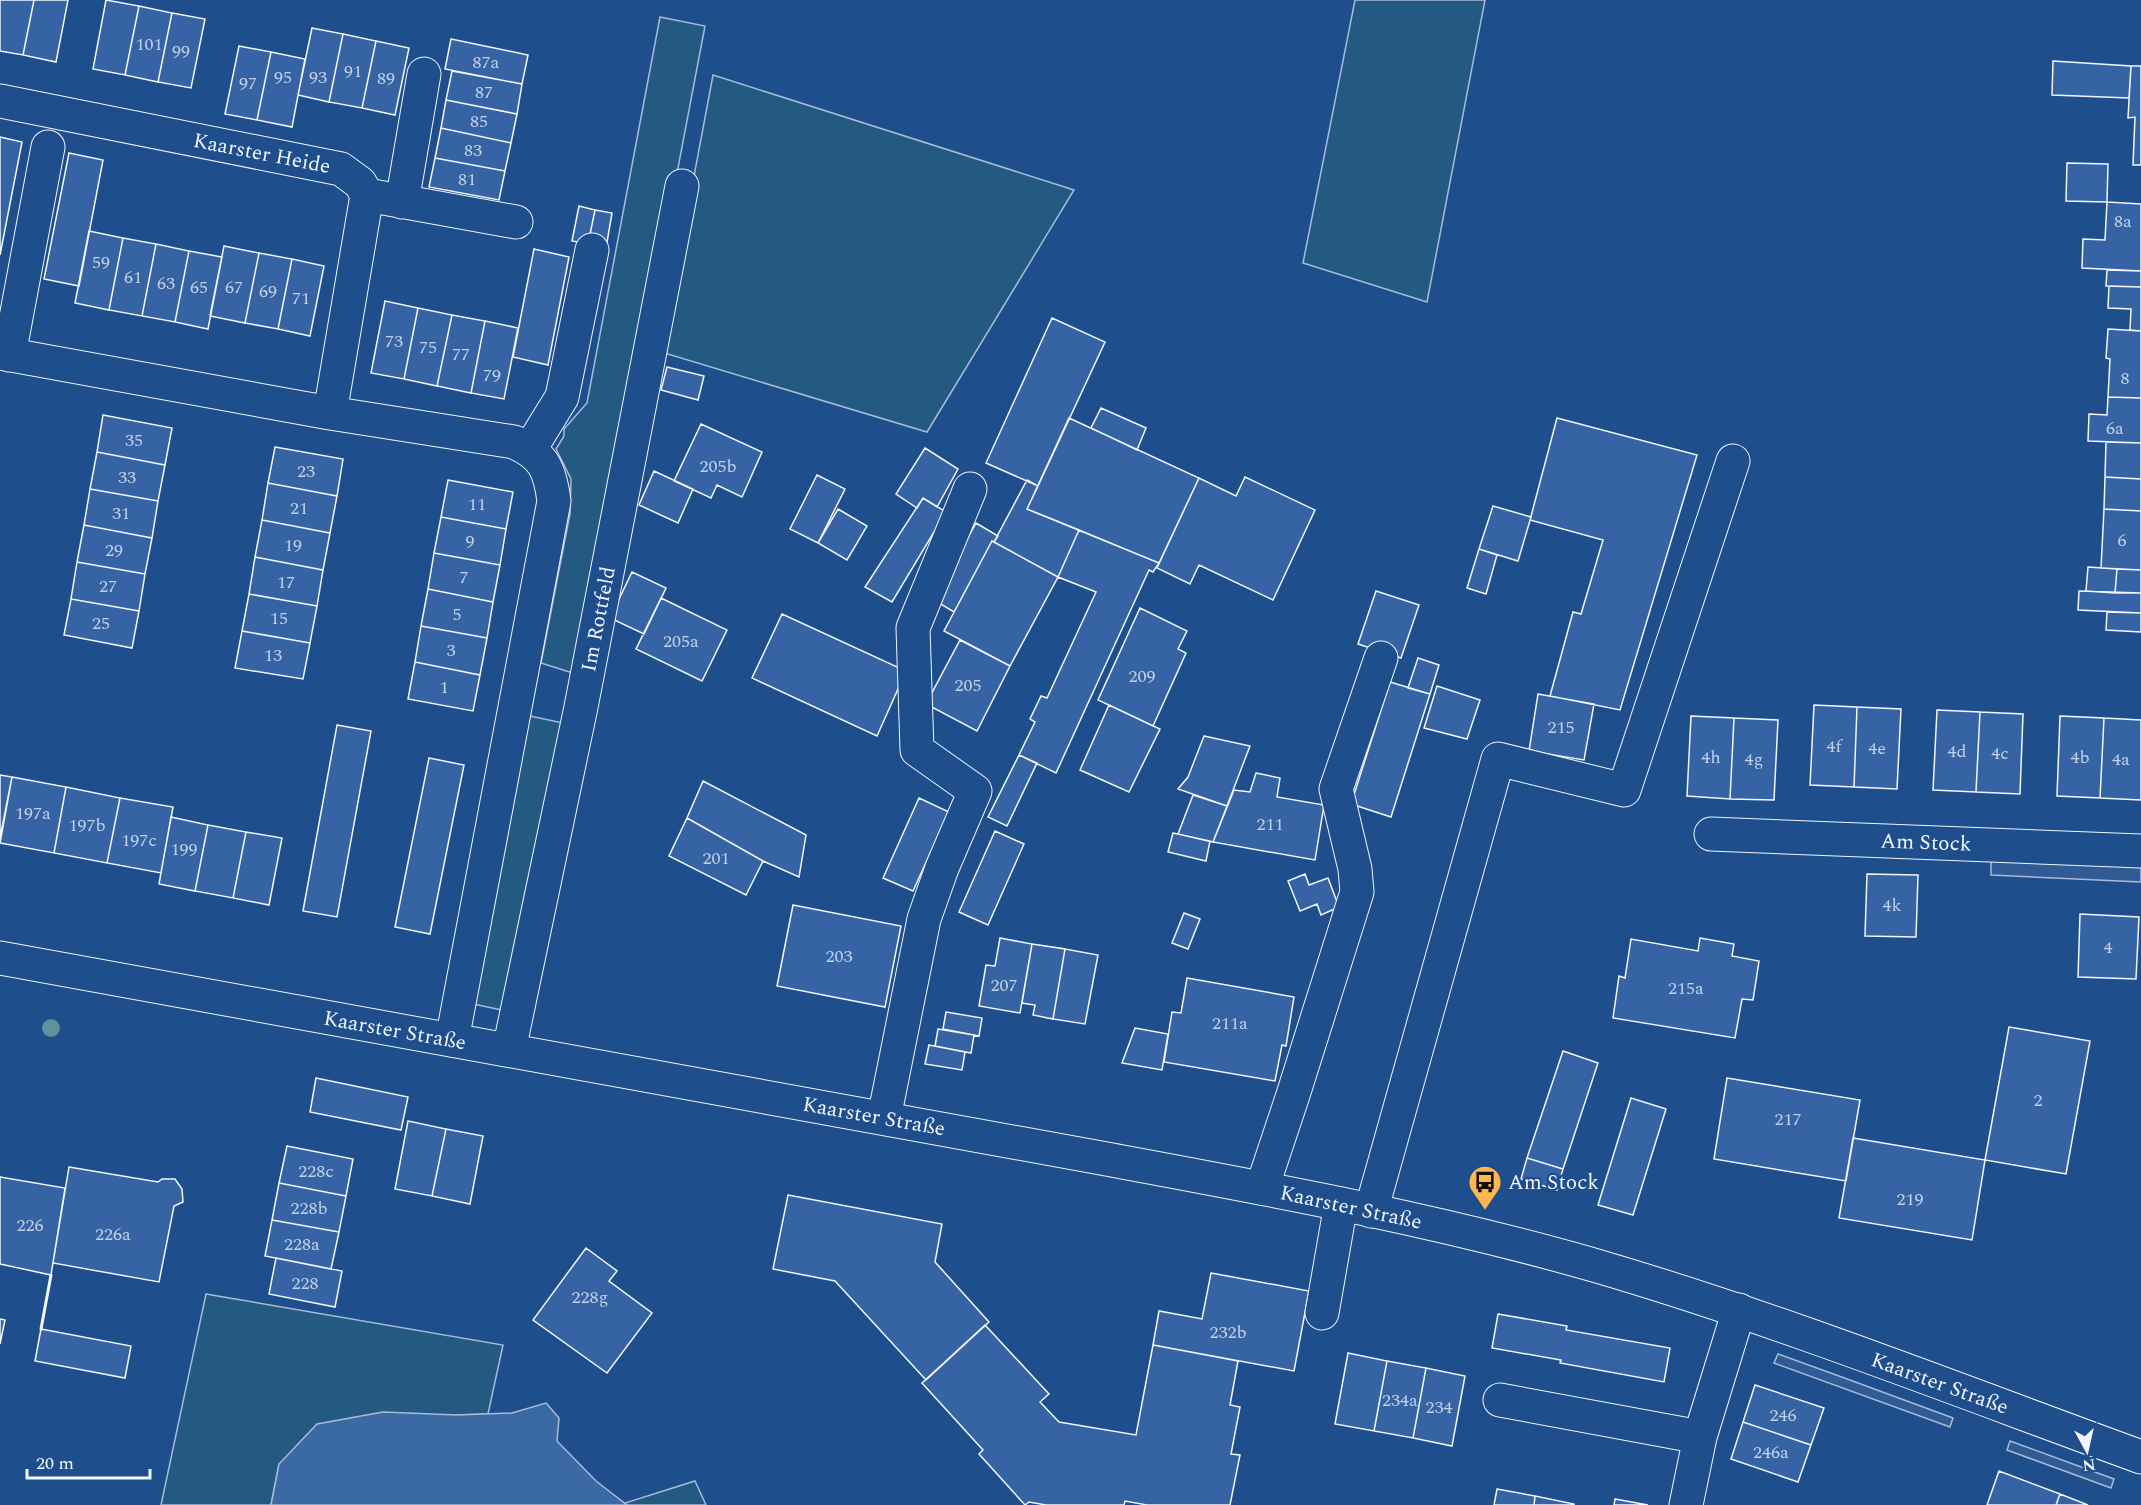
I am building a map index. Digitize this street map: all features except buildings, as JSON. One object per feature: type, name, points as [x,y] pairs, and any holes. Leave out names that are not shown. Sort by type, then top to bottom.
[{"type":"street","points":[[402,201],[424,74]]},
{"type":"street","name":"Kaarster Heide","points":[[0,101],[341,169],[360,183],[367,195]]},
{"type":"street","points":[[48,147],[4,354],[330,413],[514,442],[530,449],[538,456],[550,474],[554,501],[452,1040]]},
{"type":"street","name":"Im Rottfeld","points":[[509,1050],[579,719],[681,186]]},
{"type":"street","points":[[330,413],[367,195],[516,222]]},
{"type":"street","points":[[530,449],[562,397],[592,250]]},
{"type":"street","points":[[1322,1313],[1498,759],[1624,790],[1733,460]]},
{"type":"street","points":[[884,1118],[924,919],[942,868],[975,791],[917,750],[913,628],[970,489]]},
{"type":"street","points":[[1262,1188],[1356,892],[1355,869],[1336,789],[1381,658]]},
{"type":"street","name":"Am Stock","points":[[1711,834],[2141,850]]},
{"type":"street","name":"Kaarster Straße","points":[[0,958],[1262,1188],[1445,1227],[1594,1265],[1739,1310],[2141,1457]]},
{"type":"street","points":[[1686,1505],[1700,1437],[1739,1310]]},
{"type":"street","points":[[1500,1400],[1700,1437]]},
{"type":"shaded area","points":[[1355,0],[1485,0],[1427,302],[1303,263]]},
{"type":"shaded area","points":[[660,17],[705,26],[579,675],[541,663],[570,514],[571,479],[556,449],[564,436],[564,429],[587,403]]},
{"type":"shaded area","points":[[713,75],[1074,190],[927,432],[661,352]]},
{"type":"shaded area","points":[[530,716],[568,724],[502,1010],[473,1004]]},
{"type":"shaded area","points":[[1991,859],[2141,866],[2141,882],[1991,875]]},
{"type":"shaded area","points":[[206,1294],[503,1345],[488,1414],[457,1415],[279,1464],[271,1505],[161,1505]]},
{"type":"shaded area","points":[[1778,1354],[1953,1418],[1950,1427],[1774,1363]]},
{"type":"shaded area","points":[[546,1403],[559,1418],[557,1441],[596,1481],[627,1505],[271,1505],[279,1464],[317,1424],[383,1412],[457,1415],[512,1413]]},
{"type":"shaded area","points":[[2010,1441],[2114,1479],[2111,1488],[2007,1450]]},
{"type":"shaded area","points":[[695,1481],[706,1505],[627,1505],[625,1503]]},
{"type":"wall","points":[[41,1329],[51,1275]]},
{"type":"place","name":"Am Stock","points":[[1485,1211]]}]
